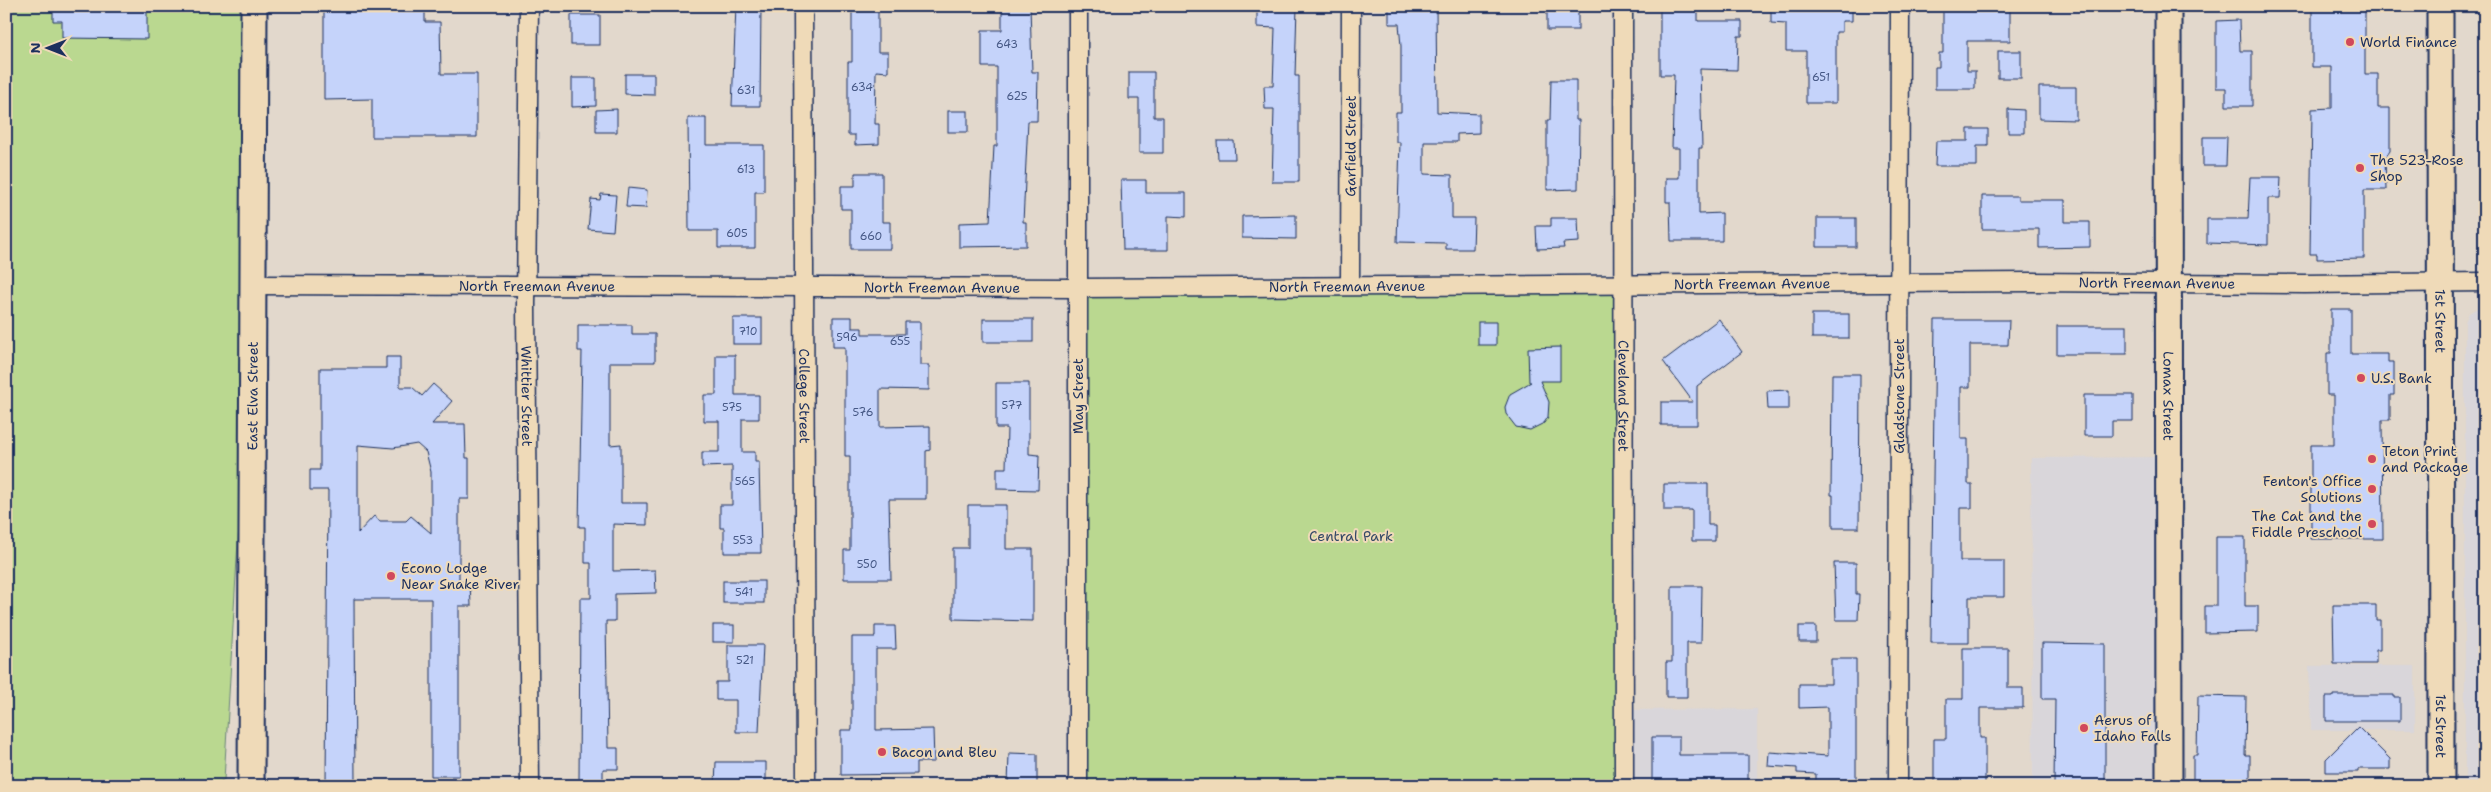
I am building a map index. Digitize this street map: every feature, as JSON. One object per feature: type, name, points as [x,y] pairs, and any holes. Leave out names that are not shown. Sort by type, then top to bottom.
[{"type":"main road","name":"East Elva Street","points":[[251,786],[254,6]]},
{"type":"main road","name":"Lomax Street","points":[[2168,6],[2169,786]]},
{"type":"main road","name":"1st Street","points":[[2440,6],[2441,786]]},
{"type":"street","name":"Whittier Street","points":[[529,6],[526,284],[530,786]]},
{"type":"street","name":"College Street","points":[[803,6],[806,286],[806,786]]},
{"type":"street","name":"May Street","points":[[1078,6],[1078,786]]},
{"type":"street","name":"Garfield Street","points":[[1350,285],[1351,6]]},
{"type":"street","name":"Cleveland Street","points":[[1623,6],[1624,786]]},
{"type":"street","name":"Gladstone Street","points":[[1898,786],[1900,6]]},
{"type":"street","name":"North Freeman Avenue","points":[[253,285],[526,284],[1078,288],[1350,285],[1624,286],[1900,283],[2485,282]]},
{"type":"shaded area","points":[[2477,308],[2485,308],[2485,786],[2465,786],[2465,322],[2469,313]]},
{"type":"shaded area","points":[[2169,457],[2169,786],[2033,786],[2031,458]]},
{"type":"shaded area","points":[[2309,666],[2415,666],[2415,730],[2311,730]]},
{"type":"shaded area","points":[[1757,709],[1757,786],[1624,786],[1624,710]]},
{"type":"green space","points":[[6,6],[254,6],[253,285],[224,780],[216,786],[6,786]]},
{"type":"green space","name":"Central Park","points":[[1624,286],[1624,786],[1078,786],[1078,288]]},
{"type":"building","points":[[53,6],[147,6],[147,39],[62,38],[62,21],[53,21]]},
{"type":"building","points":[[324,6],[425,6],[425,22],[440,22],[441,74],[477,74],[477,137],[372,137],[372,99],[324,100]]},
{"type":"building","points":[[736,6],[761,6],[760,106],[732,106]]},
{"type":"building","points":[[1002,6],[1030,6],[1032,72],[1038,72],[1037,121],[1028,121],[1023,222],[1026,222],[1026,246],[959,247],[959,223],[990,222],[994,146],[997,146],[997,67],[982,67],[982,30],[1002,30]]},
{"type":"building","points":[[1257,6],[1297,6],[1295,76],[1299,76],[1299,182],[1272,182],[1274,109],[1265,109],[1264,86],[1273,86],[1275,28],[1257,27]]},
{"type":"building","points":[[1389,6],[1436,6],[1437,112],[1479,114],[1479,133],[1457,134],[1457,142],[1424,142],[1424,174],[1452,175],[1452,218],[1474,218],[1473,249],[1446,249],[1446,243],[1397,242],[1400,142],[1396,142],[1396,112],[1401,112],[1401,46],[1399,24],[1389,24]]},
{"type":"building","points":[[1547,6],[1578,6],[1578,30],[1547,30]]},
{"type":"building","points":[[1771,6],[1852,6],[1852,21],[1842,21],[1842,32],[1836,32],[1836,103],[1806,103],[1806,51],[1786,51],[1786,24],[1771,23]]},
{"type":"building","points":[[1943,6],[2010,6],[2010,41],[1967,41],[1967,71],[1975,71],[1975,89],[1935,89],[1935,67],[1939,67],[1939,53],[1943,53]]},
{"type":"building","points":[[2312,6],[2365,6],[2365,74],[2378,74],[2378,108],[2390,108],[2390,151],[2385,158],[2386,190],[2364,190],[2364,258],[2317,259],[2317,254],[2310,254],[2312,109],[2332,108],[2332,67],[2312,67]]},
{"type":"building","points":[[1660,8],[1698,8],[1698,21],[1742,21],[1742,36],[1738,36],[1737,70],[1700,69],[1702,148],[1699,148],[1699,214],[1722,213],[1722,241],[1671,241],[1670,202],[1666,202],[1666,178],[1679,178],[1679,148],[1672,148],[1674,75],[1660,75]]},
{"type":"building","points":[[852,11],[878,11],[878,52],[888,52],[888,72],[876,71],[875,124],[879,124],[879,144],[855,145],[855,135],[848,135],[848,62],[852,62]]},
{"type":"building","points":[[571,15],[600,15],[600,45],[571,45]]},
{"type":"building","points":[[2239,20],[2240,51],[2252,51],[2252,106],[2226,106],[2226,88],[2216,88],[2216,21]]},
{"type":"building","points":[[1998,51],[2021,51],[2021,78],[1998,78]]},
{"type":"building","points":[[1129,72],[1154,72],[1154,117],[1163,117],[1163,153],[1139,153],[1139,99],[1129,99]]},
{"type":"building","points":[[625,74],[654,74],[654,95],[625,94]]},
{"type":"building","points":[[572,78],[596,78],[596,106],[572,107]]},
{"type":"building","points":[[1551,80],[1576,80],[1576,120],[1579,120],[1578,189],[1547,190],[1547,120],[1550,120]]},
{"type":"building","points":[[2039,87],[2076,87],[2076,120],[2039,119]]},
{"type":"building","points":[[617,109],[617,132],[596,132],[596,110]]},
{"type":"building","points":[[2008,109],[2024,110],[2024,133],[2008,133]]},
{"type":"building","points":[[948,111],[968,111],[968,132],[948,132]]},
{"type":"building","points":[[688,118],[706,118],[706,145],[764,145],[764,192],[755,192],[755,248],[718,248],[718,231],[689,231]]},
{"type":"building","points":[[1968,129],[1988,129],[1988,146],[1977,146],[1977,166],[1935,166],[1936,141],[1968,141]]},
{"type":"building","points":[[2203,137],[2227,137],[2226,166],[2203,166]]},
{"type":"building","points":[[1217,141],[1234,141],[1235,159],[1218,159]]},
{"type":"building","points":[[855,173],[882,173],[882,222],[890,222],[890,249],[851,249],[851,209],[841,209],[841,186],[855,186]]},
{"type":"building","points":[[2250,177],[2281,177],[2280,198],[2268,198],[2268,245],[2207,243],[2207,219],[2248,219]]},
{"type":"building","points":[[1121,180],[1146,180],[1146,193],[1186,193],[1186,217],[1168,216],[1168,250],[1123,250]]},
{"type":"building","points":[[628,188],[647,190],[646,208],[626,207]]},
{"type":"building","points":[[601,194],[616,195],[613,231],[588,229],[591,199],[600,200]]},
{"type":"building","points":[[1982,196],[2018,196],[2018,200],[2065,200],[2065,222],[2090,222],[2090,247],[2039,248],[2039,229],[1982,229]]},
{"type":"building","points":[[1296,215],[1296,239],[1242,238],[1242,216]]},
{"type":"building","points":[[1551,218],[1578,218],[1579,242],[1563,243],[1564,248],[1537,249],[1536,226],[1551,226]]},
{"type":"building","points":[[1817,218],[1856,218],[1856,247],[1817,247]]},
{"type":"building","points":[[2331,309],[2351,309],[2351,354],[2388,354],[2388,362],[2394,362],[2394,395],[2390,395],[2390,420],[2382,420],[2383,539],[2311,539],[2311,445],[2334,445],[2334,395],[2327,395],[2327,353],[2331,353]]},
{"type":"building","points":[[1812,314],[1849,314],[1849,338],[1812,338]]},
{"type":"building","points":[[833,317],[852,317],[852,328],[862,328],[862,334],[905,334],[905,322],[920,322],[920,365],[929,365],[929,390],[880,389],[880,427],[930,426],[930,450],[926,451],[926,499],[889,499],[891,579],[844,579],[844,550],[850,550],[850,456],[845,456],[845,347],[833,347]]},
{"type":"building","points":[[733,318],[762,318],[762,344],[733,344]]},
{"type":"building","points":[[983,319],[1033,319],[1033,342],[983,342]]},
{"type":"building","points":[[1719,319],[1742,352],[1697,386],[1697,425],[1661,425],[1661,402],[1693,402],[1663,361]]},
{"type":"building","points":[[1935,320],[2009,320],[2008,345],[1970,345],[1970,387],[1961,387],[1961,439],[1968,439],[1968,484],[1972,484],[1972,508],[1960,508],[1960,561],[2004,561],[2004,597],[1969,597],[1969,643],[1931,643]]},
{"type":"building","points":[[1478,322],[1496,322],[1496,345],[1478,345]]},
{"type":"building","points":[[578,325],[632,325],[632,334],[655,334],[655,362],[610,362],[610,445],[621,444],[621,503],[647,503],[647,525],[613,524],[613,571],[655,570],[656,593],[615,594],[615,621],[606,621],[608,748],[618,748],[618,769],[603,769],[603,786],[579,786],[580,598],[591,598],[591,563],[585,563],[585,527],[579,527],[582,351],[578,351]]},
{"type":"building","points":[[2057,326],[2127,326],[2127,354],[2057,354]]},
{"type":"building","points":[[1560,347],[1560,381],[1540,381],[1549,402],[1548,417],[1544,423],[1530,430],[1516,427],[1506,414],[1505,407],[1510,394],[1531,382],[1529,382],[1528,348]]},
{"type":"building","points":[[716,355],[735,355],[735,395],[759,395],[759,419],[742,419],[742,452],[755,452],[755,462],[759,462],[761,553],[724,553],[724,528],[720,528],[720,505],[732,505],[732,466],[702,467],[702,452],[719,452],[719,421],[704,421],[704,395],[716,395]]},
{"type":"building","points":[[386,357],[400,357],[400,387],[412,387],[422,396],[433,384],[452,401],[432,424],[465,424],[466,458],[469,458],[469,499],[459,499],[459,582],[470,582],[471,606],[459,606],[459,776],[431,776],[431,599],[354,599],[355,786],[326,786],[328,490],[310,490],[310,470],[320,470],[320,368],[386,368]],"holes":[[[417,444],[426,452],[431,472],[431,533],[411,516],[406,521],[380,521],[374,516],[358,533],[358,445],[393,448]]]},
{"type":"building","points":[[1832,374],[1860,374],[1859,528],[1833,528],[1833,495],[1831,495]]},
{"type":"building","points":[[996,383],[1029,383],[1029,454],[1039,455],[1038,490],[997,489],[997,468],[1006,468],[1007,428],[996,428]]},
{"type":"building","points":[[1789,390],[1789,409],[1768,409],[1767,391]]},
{"type":"building","points":[[2084,395],[2133,395],[2133,421],[2112,421],[2112,436],[2084,436]]},
{"type":"building","points":[[1664,484],[1708,484],[1708,525],[1715,525],[1715,541],[1692,541],[1692,510],[1664,510]]},
{"type":"building","points":[[968,505],[1006,505],[1006,549],[1033,549],[1033,621],[953,619],[953,548],[968,548]]},
{"type":"building","points":[[2216,537],[2245,537],[2245,606],[2258,606],[2258,632],[2205,633],[2205,606],[2216,606]]},
{"type":"building","points":[[1834,563],[1856,563],[1856,594],[1859,594],[1858,620],[1836,620]]},
{"type":"building","points":[[723,581],[764,581],[764,603],[723,603]]},
{"type":"building","points":[[1672,586],[1702,586],[1701,643],[1687,643],[1687,697],[1666,697],[1666,662],[1672,662]]},
{"type":"building","points":[[2333,605],[2376,605],[2376,620],[2380,620],[2380,650],[2376,650],[2376,664],[2334,664]]},
{"type":"building","points":[[713,625],[734,625],[734,642],[713,642]]},
{"type":"building","points":[[875,626],[895,626],[896,649],[876,649],[876,730],[933,729],[934,762],[917,762],[917,774],[841,775],[841,730],[852,730],[852,637],[875,637]]},
{"type":"building","points":[[1799,626],[1816,626],[1816,642],[1799,642]]},
{"type":"building","points":[[2042,643],[2105,644],[2105,786],[2054,786],[2055,699],[2042,699]]},
{"type":"building","points":[[728,645],[763,645],[759,732],[736,732],[736,700],[716,700],[716,682],[728,682]]},
{"type":"building","points":[[1963,648],[2008,648],[2008,688],[2023,688],[2023,708],[1980,708],[1980,738],[1985,738],[1985,786],[1934,786],[1934,739],[1946,739],[1946,699],[1963,699]]},
{"type":"building","points":[[1831,659],[1856,659],[1856,786],[1816,786],[1816,774],[1797,773],[1797,768],[1768,766],[1769,752],[1828,756],[1828,707],[1799,708],[1799,684],[1831,684]]},
{"type":"building","points":[[2333,695],[2394,695],[2394,697],[2400,697],[2400,721],[2326,721],[2326,697],[2333,697]]},
{"type":"building","points":[[2198,696],[2246,697],[2245,755],[2250,755],[2250,786],[2193,786],[2193,755],[2197,755]]},
{"type":"building","points":[[2358,727],[2390,759],[2390,769],[2326,772],[2326,759]]},
{"type":"building","points":[[1652,737],[1679,737],[1679,755],[1748,755],[1748,786],[1652,786]]},
{"type":"building","points":[[1009,753],[1037,754],[1037,786],[1008,786]]},
{"type":"building","points":[[716,762],[766,762],[766,786],[715,786]]},
{"type":"place","name":"World Finance","points":[[2350,42]]},
{"type":"place","name":"The 523-Rose Shop","points":[[2360,168]]},
{"type":"place","name":"U.S. Bank","points":[[2361,378]]},
{"type":"place","name":"Teton Print and Package","points":[[2372,459]]},
{"type":"place","name":"Fenton's Office Solutions","points":[[2372,489]]},
{"type":"place","name":"The Cat and the Fiddle Preschool","points":[[2372,524]]},
{"type":"place","name":"Econo Lodge Near Snake River","points":[[391,576]]},
{"type":"place","name":"Aerus of Idaho Falls","points":[[2084,728]]},
{"type":"place","name":"Bacon and Bleu","points":[[882,752]]}]
